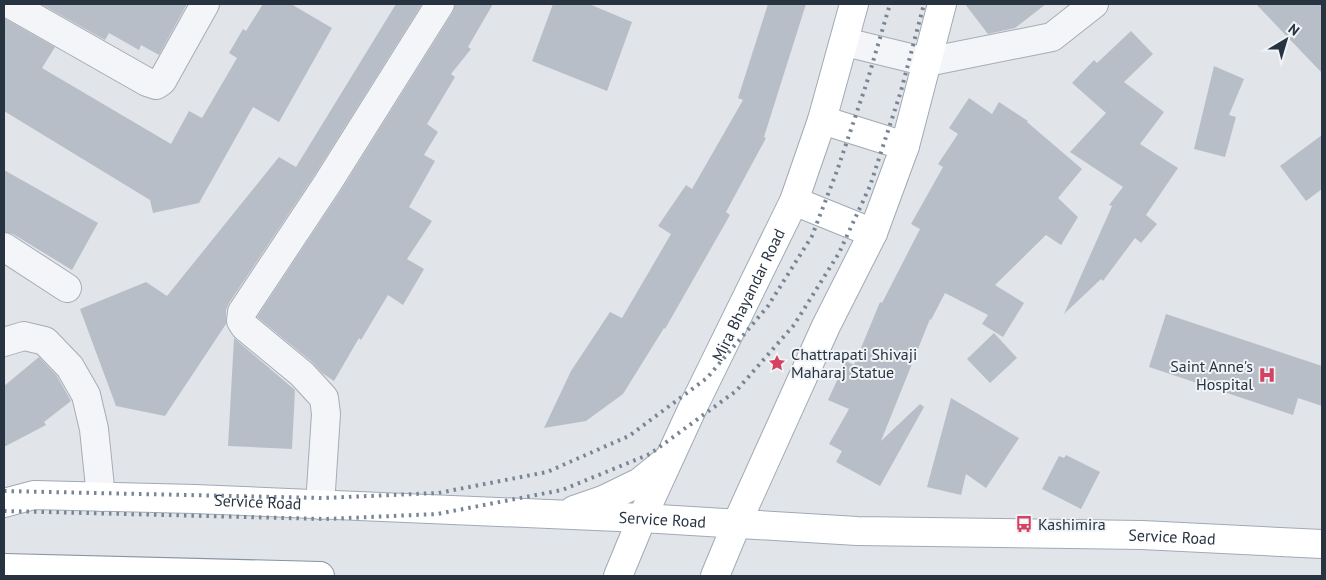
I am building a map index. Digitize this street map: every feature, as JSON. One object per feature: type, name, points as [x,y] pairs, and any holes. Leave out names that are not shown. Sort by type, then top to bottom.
[{"type":"main road","name":"Mira Bhayandar Road","points":[[618,576],[669,459],[794,201],[822,120],[854,4]]},
{"type":"main road","points":[[715,576],[826,326],[873,233],[905,146],[942,4]]},
{"type":"main road","points":[[822,120],[905,146]]},
{"type":"main road","points":[[794,201],[873,233]]},
{"type":"main road","points":[[559,515],[603,500],[640,482],[669,459]]},
{"type":"main road","name":"Service Road","points":[[4,502],[34,495],[195,499],[320,506],[642,518],[857,531],[1142,535],[1322,544]]},
{"type":"main road","points":[[4,568],[320,576]]},
{"type":"street","points":[[10,4],[43,12],[147,82],[156,85],[162,81],[205,4]]},
{"type":"street","points":[[320,506],[326,414],[324,398],[302,374],[245,327],[241,321],[242,312],[327,184],[440,4]]},
{"type":"street","points":[[845,42],[927,62],[1052,37],[1094,4]]},
{"type":"street","points":[[4,247],[67,288]]},
{"type":"street","points":[[4,342],[24,336],[45,341],[70,367],[86,395],[94,429],[101,498]]},
{"type":"street","points":[[4,493],[34,495]]},
{"type":"building","points":[[41,4],[187,4],[159,55],[141,45],[139,50],[109,33],[105,40]]},
{"type":"building","points":[[263,4],[291,4],[332,28],[279,122],[253,107],[199,203],[153,213],[150,200],[4,111],[4,18],[55,47],[42,68],[171,144],[189,111],[202,118],[237,58],[229,53],[243,29],[246,31]]},
{"type":"building","points":[[396,4],[422,4],[314,176],[229,303],[226,310],[226,324],[165,416],[116,406],[80,309],[146,282],[167,296],[279,157],[296,167]]},
{"type":"building","points":[[455,4],[493,4],[468,47],[471,49],[451,74],[455,77],[427,124],[438,132],[424,155],[435,161],[409,207],[432,221],[407,259],[424,269],[403,305],[388,295],[361,340],[359,338],[334,381],[322,373],[312,362],[257,317],[340,192],[453,12]]},
{"type":"building","points":[[553,4],[589,4],[632,22],[607,91],[532,61]]},
{"type":"building","points":[[768,4],[806,4],[764,137],[766,138],[726,212],[730,215],[665,329],[623,394],[586,421],[544,428],[571,371],[610,312],[622,318],[671,234],[658,226],[686,185],[692,189],[743,100],[738,98]]},
{"type":"building","points":[[965,4],[1046,4],[1015,28],[988,34]]},
{"type":"building","points":[[1256,4],[1322,4],[1322,73]]},
{"type":"building","points":[[1131,31],[1153,54],[1124,82],[1164,112],[1140,144],[1178,168],[1146,215],[1157,224],[1141,243],[1135,238],[1103,281],[1101,279],[1064,314],[1112,206],[1109,205],[1123,187],[1070,152],[1106,113],[1072,83],[1094,60],[1097,63]]},
{"type":"building","points":[[1214,66],[1244,79],[1229,115],[1236,117],[1225,157],[1194,149]]},
{"type":"building","points":[[969,98],[992,114],[999,102],[1028,121],[1082,169],[1058,198],[1078,217],[1061,245],[1046,235],[995,285],[1024,303],[1003,337],[982,324],[988,315],[945,293],[930,319],[881,441],[920,404],[924,407],[880,486],[836,462],[842,451],[829,444],[849,409],[828,400],[846,361],[854,365],[880,302],[882,303],[920,229],[911,224],[943,167],[938,164],[958,134],[949,128]]},
{"type":"building","points":[[1322,135],[1322,189],[1306,201],[1280,166]]},
{"type":"building","points":[[4,170],[98,223],[72,270],[13,234],[4,232]]},
{"type":"building","points":[[1166,314],[1322,366],[1322,406],[1298,398],[1293,415],[1149,367]]},
{"type":"building","points":[[994,333],[1017,358],[990,383],[967,359]]},
{"type":"building","points":[[234,338],[295,390],[292,449],[228,446]]},
{"type":"building","points":[[39,357],[57,376],[71,401],[44,422],[46,425],[4,447],[4,386]]},
{"type":"building","points":[[951,398],[1019,438],[986,488],[966,474],[961,495],[927,487]]},
{"type":"building","points":[[1066,455],[1100,472],[1081,509],[1042,489],[1059,456],[1064,458]]},
{"type":"railway","points":[[4,491],[323,498],[438,493],[547,472],[629,436],[707,378],[768,306],[812,236],[837,171],[867,82],[890,4]]},
{"type":"railway","points":[[4,511],[326,519],[437,514],[562,490],[650,454],[736,391],[794,325],[839,253],[870,186],[901,91],[924,4]]},
{"type":"place","name":"Chattrapati Shivaji Maharaj Statue","points":[[777,363]]},
{"type":"place","name":"Saint Anne's Hospital","points":[[1267,375]]},
{"type":"place","name":"Kashimira","points":[[1024,524]]}]
